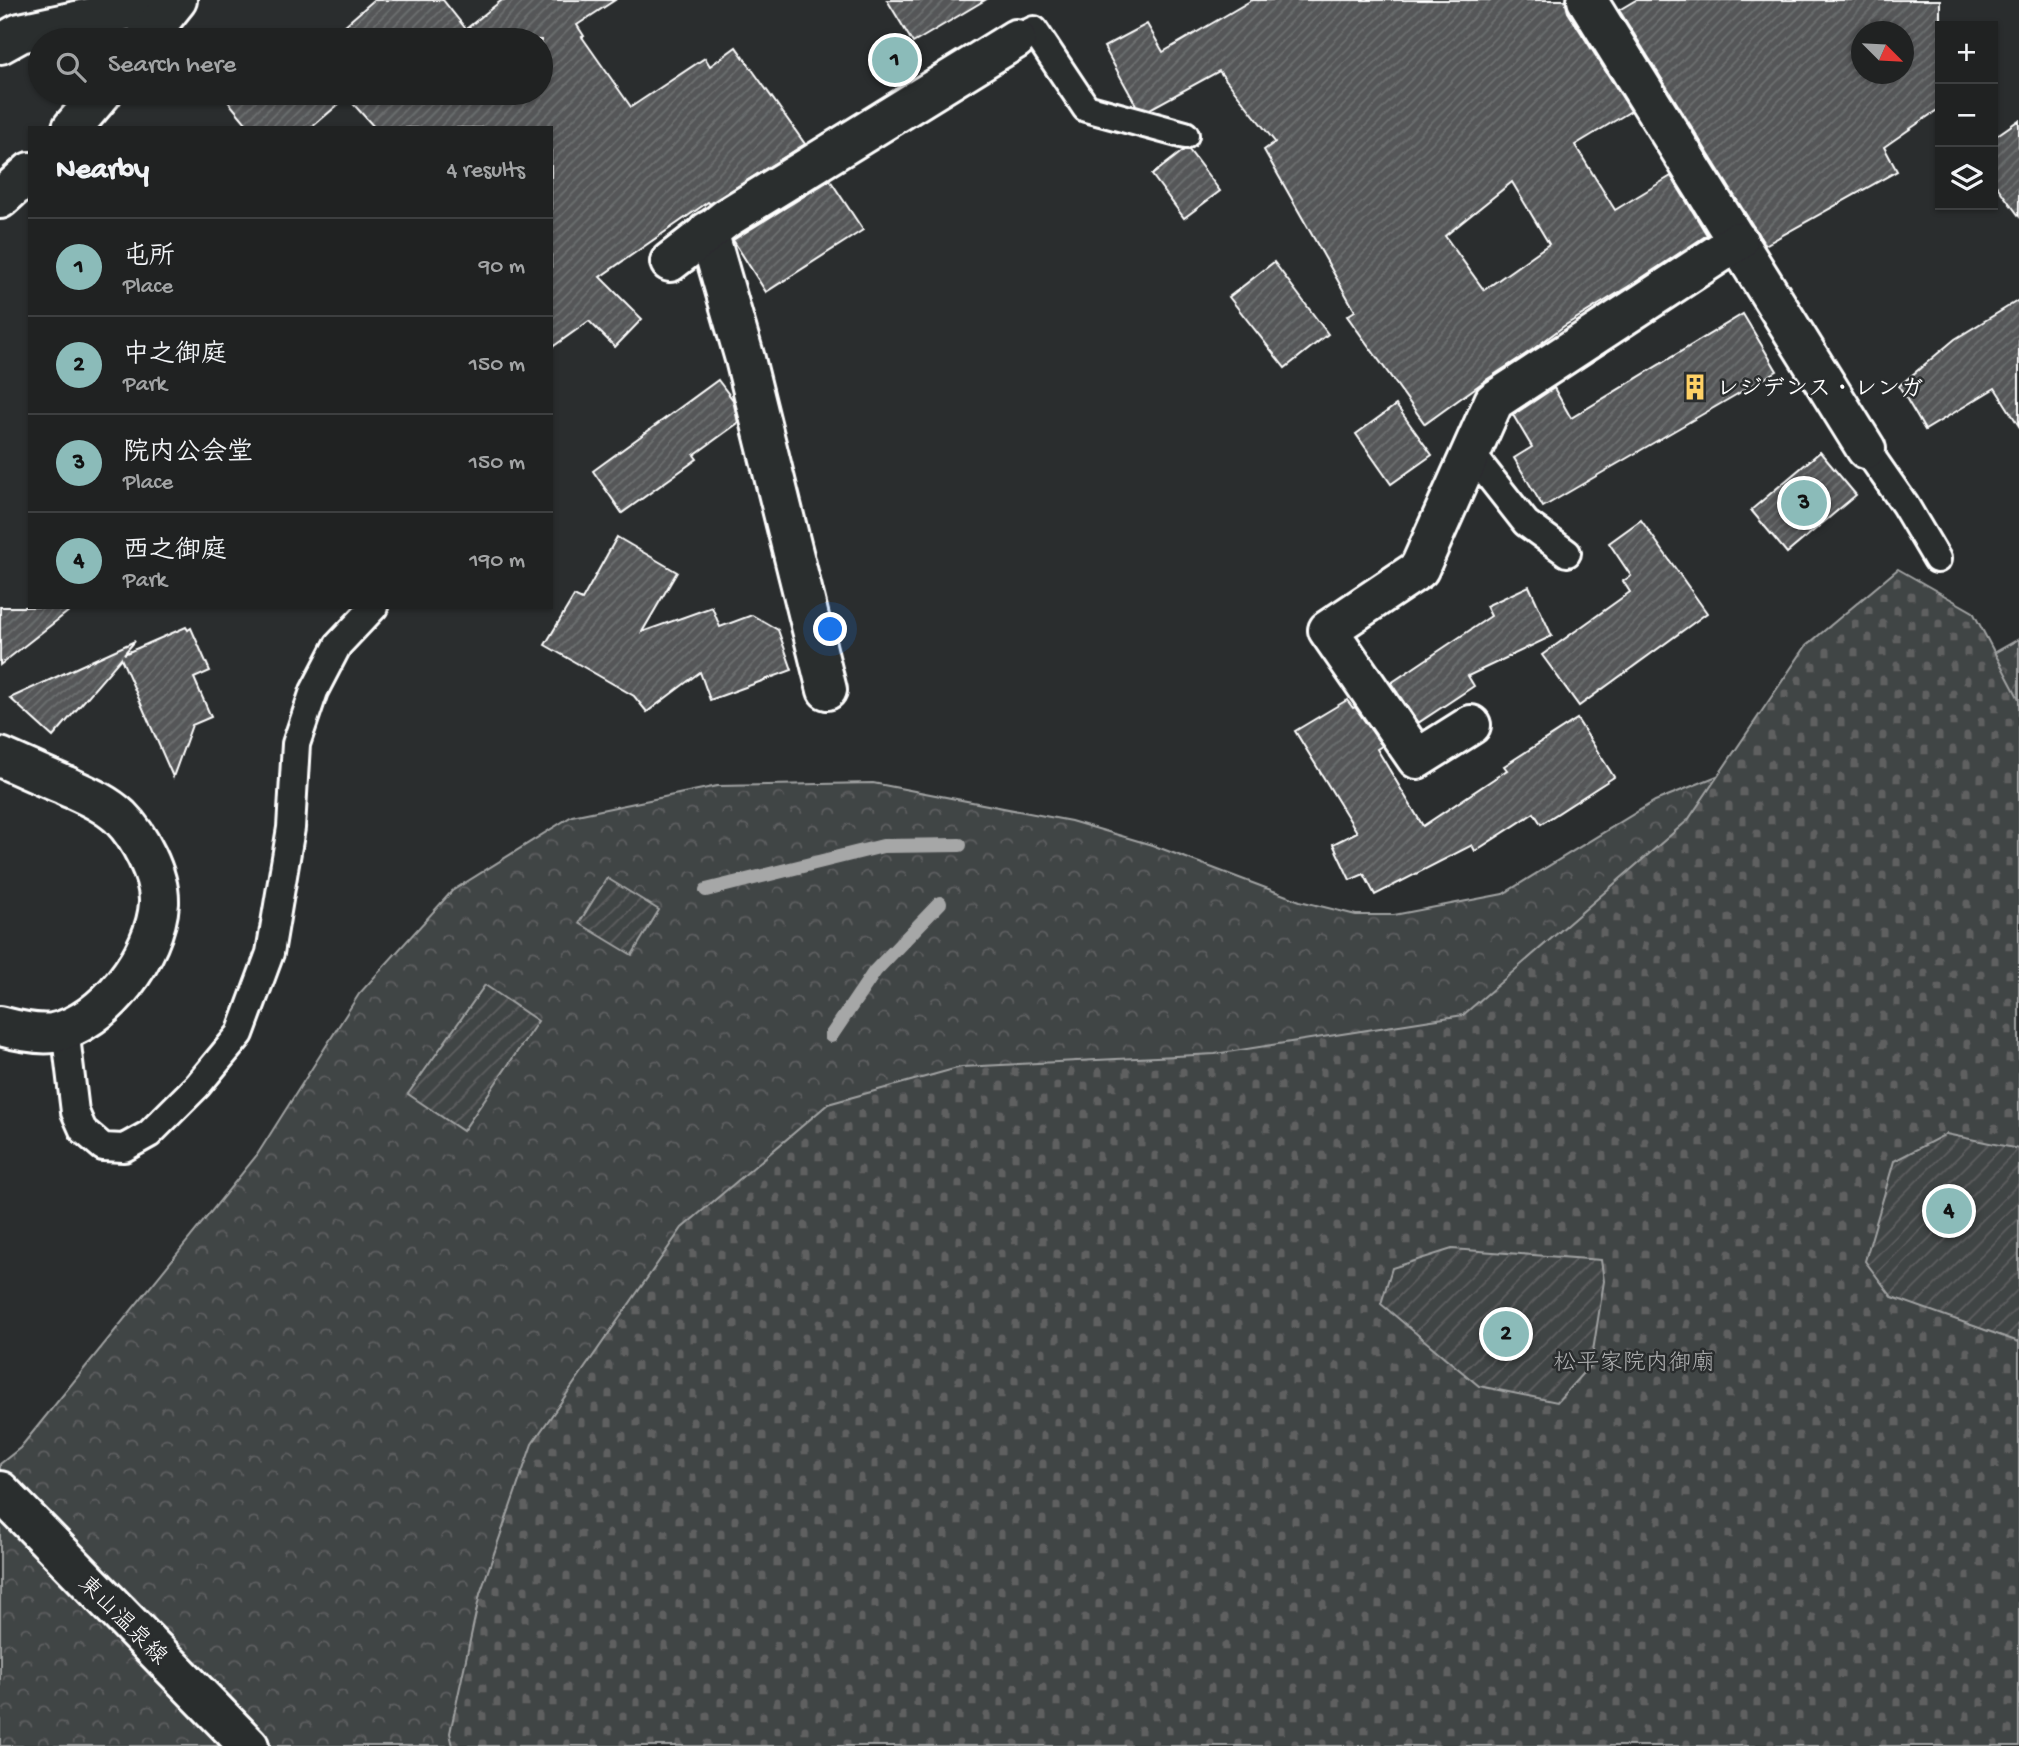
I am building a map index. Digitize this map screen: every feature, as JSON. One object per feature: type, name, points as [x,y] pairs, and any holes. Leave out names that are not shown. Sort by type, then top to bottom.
[{"type":"street","points":[[154,28],[175,0]]},
{"type":"street","points":[[43,28],[175,0]]},
{"type":"street","points":[[1592,2],[1866,449]]},
{"type":"street","points":[[0,44],[28,31]]},
{"type":"street","points":[[670,262],[728,217],[1016,39]]},
{"type":"street","points":[[74,126],[92,105]]},
{"type":"street","points":[[0,199],[28,174]]},
{"type":"street","points":[[708,231],[745,359],[827,690]]},
{"type":"street","points":[[1471,725],[1417,759],[1328,630],[1419,569],[1494,401],[1738,241]]},
{"type":"street","points":[[0,757],[93,799],[120,817],[144,849],[155,872],[159,901],[154,932],[141,957],[123,985],[104,1006],[77,1024],[52,1033],[16,1031],[0,1026]]},
{"type":"street","name":"東山温泉線","points":[[0,1491],[249,1746]]},
{"type":"lane","points":[[1016,39],[1034,30],[1086,108],[1185,135]]},
{"type":"lane","points":[[1866,449],[1905,505],[1937,559]]},
{"type":"lane","points":[[1471,453],[1526,523],[1567,553]]},
{"type":"lane","points":[[65,1028],[75,1112],[82,1130],[103,1147],[124,1148],[149,1134],[197,1086],[240,1034],[270,953],[291,828],[296,744],[314,691],[338,645],[372,609]]},
{"type":"green space","name":"松平家院内御廟","points":[[1898,569],[1973,612],[2019,699],[2019,1746],[453,1746],[450,1733],[480,1594],[532,1444],[682,1228],[828,1104],[961,1067],[1215,1054],[1463,1015],[1688,820],[1806,646]]},
{"type":"green space","name":"松平家院内御廟","points":[[2019,639],[2019,1746],[0,1746],[0,1464],[20,1448],[257,1155],[359,994],[452,891],[572,816],[717,786],[873,783],[1071,821],[1152,845],[1300,901],[1356,915],[1394,915],[1503,894],[1655,801],[1921,694]]},
{"type":"green space","points":[[607,878],[659,910],[632,955],[579,923]]},
{"type":"green space","points":[[485,985],[538,1021],[463,1131],[408,1094]]},
{"type":"green space","points":[[1946,1134],[2019,1149],[2019,1342],[1892,1297],[1865,1261],[1894,1161]]},
{"type":"green space","points":[[1452,1249],[1601,1260],[1604,1281],[1591,1364],[1557,1402],[1479,1386],[1381,1304],[1392,1268]]},
{"type":"building","points":[[374,0],[443,0],[465,28],[342,28]]},
{"type":"building","points":[[502,0],[615,0],[577,25],[584,36],[582,37],[631,107],[705,58],[710,66],[736,47],[805,144],[710,204],[708,202],[600,277],[642,319],[615,347],[589,321],[553,347],[553,126],[373,126],[354,105],[553,105],[553,28],[467,28]]},
{"type":"building","points":[[887,0],[985,0],[913,43]]},
{"type":"building","points":[[1252,0],[1565,0],[1568,12],[1631,111],[1575,145],[1615,210],[1671,176],[1707,235],[1564,326],[1425,424],[1347,316],[1355,311],[1264,150],[1275,142],[1219,71],[1150,109],[1136,105],[1104,47],[1147,24],[1163,52]],"holes":[[[1512,182],[1549,244],[1484,290],[1445,236]]]},
{"type":"building","points":[[1636,0],[1940,0],[1940,21],[1935,21],[1935,111],[1884,147],[1897,171],[1765,245],[1619,10]]},
{"type":"building","points":[[231,105],[338,105],[313,126],[248,126]]},
{"type":"building","points":[[2019,120],[2019,216],[1998,188],[1998,135]]},
{"type":"building","points":[[1184,150],[1189,150],[1220,191],[1184,218],[1152,175]]},
{"type":"building","points":[[830,180],[863,230],[766,292],[733,240]]},
{"type":"building","points":[[1274,262],[1328,334],[1285,368],[1229,297]]},
{"type":"building","points":[[2019,300],[2019,426],[1995,388],[1925,430],[1899,386],[1955,339]]},
{"type":"building","name":"レジデンス・レンガ","points":[[1743,314],[1777,371],[1543,507],[1514,458],[1532,447],[1513,415],[1554,388],[1571,418]]},
{"type":"building","points":[[718,380],[733,400],[738,423],[694,455],[697,459],[622,513],[593,471]]},
{"type":"building","points":[[1396,405],[1432,455],[1391,484],[1356,434]]},
{"type":"building","points":[[1820,452],[1856,495],[1787,553],[1751,510]]},
{"type":"building","points":[[1641,520],[1707,613],[1579,706],[1542,655],[1630,592],[1623,581],[1631,576],[1609,543]]},
{"type":"building","points":[[617,537],[677,572],[642,632],[712,607],[720,627],[752,615],[778,630],[792,670],[710,700],[700,672],[647,712],[634,696],[545,645],[574,596],[582,600]]},
{"type":"building","points":[[1529,586],[1552,636],[1468,676],[1474,686],[1418,723],[1391,683],[1491,616],[1486,606]]},
{"type":"building","points":[[0,607],[71,609],[0,665]]},
{"type":"building","points":[[186,627],[188,630],[191,628],[210,671],[194,678],[211,717],[192,725],[173,777],[121,658],[53,737],[10,698],[135,641],[124,654]]},
{"type":"building","points":[[1347,700],[1355,707],[1382,746],[1377,749],[1423,826],[1507,770],[1504,766],[1577,719],[1614,777],[1541,824],[1534,813],[1475,851],[1472,845],[1375,895],[1364,874],[1350,880],[1333,844],[1357,832],[1295,731]]},
{"type":"waterway","points":[[706,890],[883,846],[960,845]]},
{"type":"waterway","points":[[831,1036],[875,971],[940,903]]},
{"type":"place","name":"屯所","points":[[895,60]]},
{"type":"place","name":"レジデンス・レンガ","points":[[1695,387]]},
{"type":"place","name":"院内公会堂","points":[[1804,503]]},
{"type":"place","name":"西之御庭","points":[[1949,1211]]},
{"type":"place","name":"中之御庭","points":[[1506,1334]]}]
